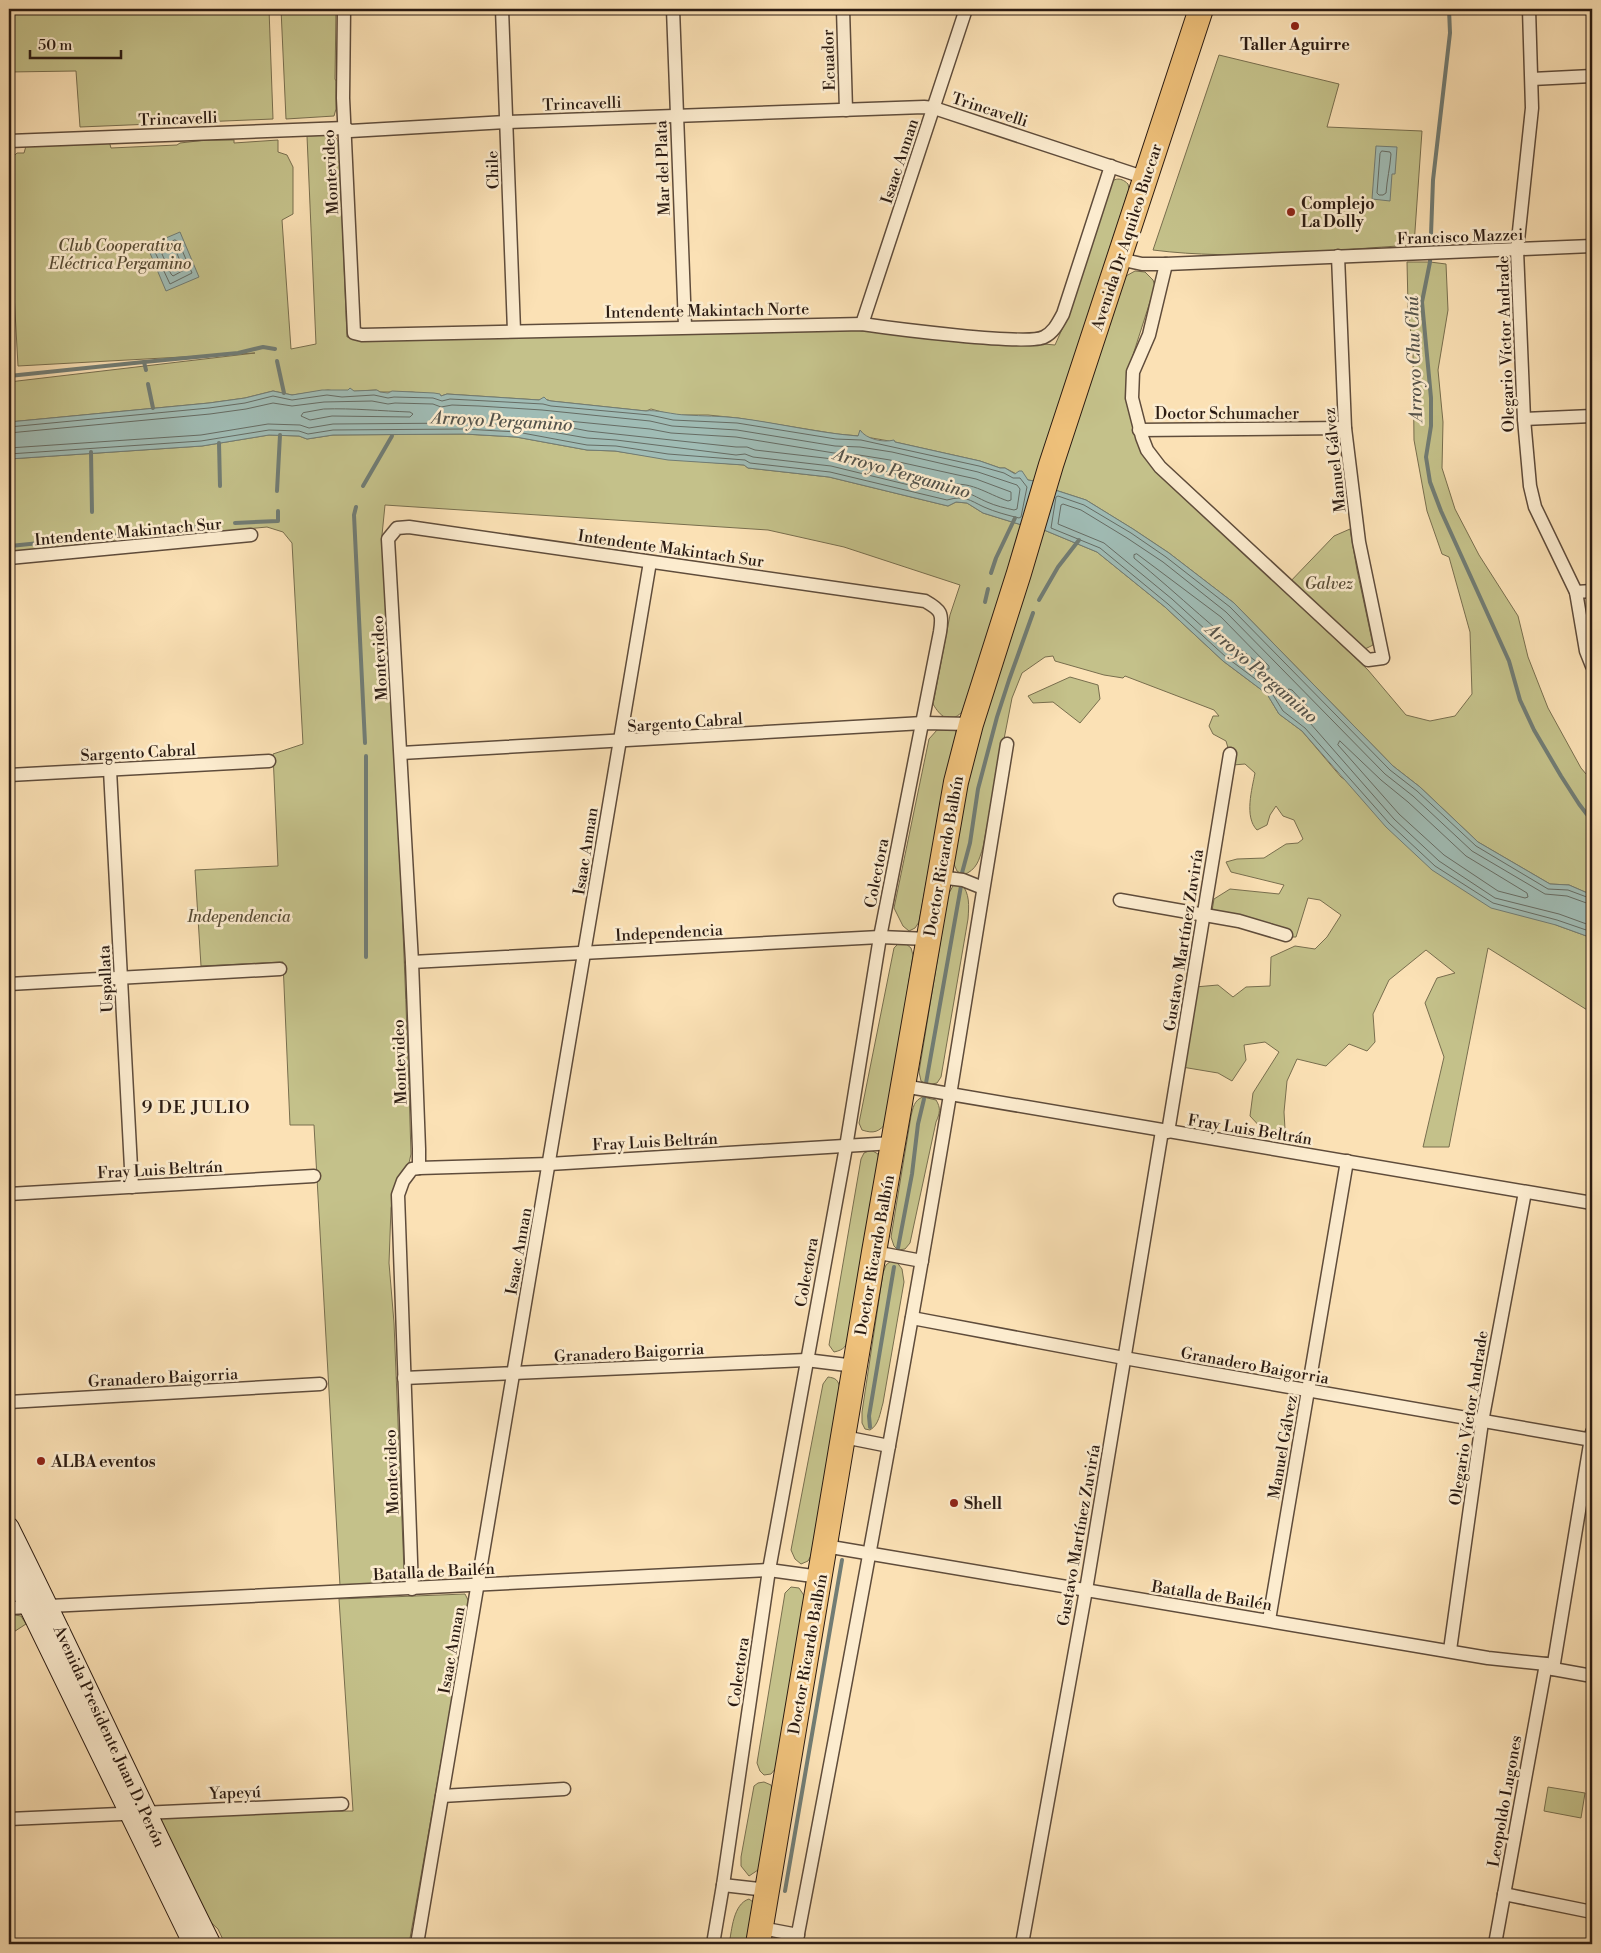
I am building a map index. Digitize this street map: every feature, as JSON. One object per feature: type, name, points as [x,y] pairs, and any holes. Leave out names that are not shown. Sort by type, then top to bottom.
[{"type":"highway","name":"Avenida Dr Aquileo Buccar","points":[[1020,573],[1051,465],[1201,9]]},
{"type":"highway","name":"Doctor Ricardo Balbín","points":[[759,1936],[874,1252],[956,782],[971,724],[1020,573]]},
{"type":"main road","name":"Avenida Presidente Juan D. Perón","points":[[9,1527],[49,1607],[193,1944]]},
{"type":"main road","name":"Avenida Presidente Juan D. Perón","points":[[9,1566],[136,1812],[211,1944]]},
{"type":"street","name":"Montevideo","points":[[344,9],[343,98],[354,333]]},
{"type":"street","name":"Chile","points":[[502,9],[514,331]]},
{"type":"street","name":"Mar del Plata","points":[[673,9],[686,326]]},
{"type":"street","name":"Ecuador","points":[[843,9],[846,110]]},
{"type":"street","name":"Isaac Annan","points":[[862,324],[966,9]]},
{"type":"street","name":"Olegario Víctor Andrade","points":[[1529,9],[1532,108],[1517,250],[1524,419],[1530,486],[1535,507],[1576,592],[1586,652],[1592,666]]},
{"type":"street","points":[[1532,79],[1592,76]]},
{"type":"street","name":"Trincavelli","points":[[9,141],[345,128],[350,130],[676,115],[934,108],[1146,178]]},
{"type":"street","name":"Intendente Makintach Norte","points":[[354,333],[362,335],[686,326],[862,324],[1020,340],[1043,338],[1056,328],[1063,314],[1111,166]]},
{"type":"street","name":"Francisco Mazzei","points":[[1120,259],[1142,264],[1166,264],[1592,246]]},
{"type":"street","name":"Manuel Gálvez","points":[[1139,430],[1147,450],[1160,466],[1348,644],[1368,660],[1383,658],[1359,542],[1345,428],[1338,256]]},
{"type":"street","points":[[1139,430],[1132,398],[1133,372],[1149,335],[1166,264]]},
{"type":"street","points":[[1524,419],[1592,416]]},
{"type":"street","name":"Doctor Schumacher","points":[[1139,430],[1345,428]]},
{"type":"street","name":"Intendente Makintach Sur","points":[[397,528],[409,527],[910,598],[925,601],[938,609]]},
{"type":"street","name":"Montevideo","points":[[397,528],[388,539],[412,962],[419,1168],[412,1169],[403,1181],[398,1196],[412,1589]]},
{"type":"street","name":"Intendente Makintach Sur","points":[[9,558],[251,535]]},
{"type":"street","name":"Isaac Annan","points":[[417,1944],[650,562]]},
{"type":"street","points":[[1576,592],[1592,591]]},
{"type":"street","name":"Colectora","points":[[713,1944],[769,1570],[846,1147],[880,937],[942,619],[938,609]]},
{"type":"street","name":"Sargento Cabral","points":[[401,753],[619,742],[923,723],[971,724]]},
{"type":"street","points":[[759,1936],[797,1940],[870,1554],[912,1318],[1007,744]]},
{"type":"street","name":"Gustavo Martínez Zuviría","points":[[1022,1944],[1086,1590],[1124,1358],[1204,915],[1230,754]]},
{"type":"street","name":"Sargento Cabral","points":[[9,775],[269,761]]},
{"type":"street","name":"Uspallata","points":[[110,770],[132,1187]]},
{"type":"street","points":[[939,877],[963,880],[983,888]]},
{"type":"street","points":[[1120,900],[1239,921],[1286,935]]},
{"type":"street","name":"Independencia","points":[[412,962],[880,937],[928,939]]},
{"type":"street","points":[[9,984],[280,969]]},
{"type":"street","name":"Fray Luis Beltrán","points":[[903,1086],[1592,1203]]},
{"type":"street","name":"Fray Luis Beltrán","points":[[419,1168],[549,1164],[893,1143]]},
{"type":"street","name":"Manuel Gálvez","points":[[1269,1620],[1347,1161]]},
{"type":"street","name":"Fray Luis Beltrán","points":[[9,1194],[314,1176]]},
{"type":"street","name":"Olegario Víctor Andrade","points":[[1450,1650],[1482,1422],[1525,1192]]},
{"type":"street","points":[[874,1252],[922,1261]]},
{"type":"street","name":"Granadero Baigorria","points":[[912,1318],[1482,1422],[1592,1437]]},
{"type":"street","name":"Granadero Baigorria","points":[[404,1378],[806,1360],[855,1366]]},
{"type":"street","name":"Granadero Baigorria","points":[[9,1402],[320,1384]]},
{"type":"street","points":[[844,1437],[889,1446]]},
{"type":"street","name":"Leopoldo Lugones","points":[[1495,1944],[1550,1667],[1592,1437]]},
{"type":"street","name":"Batalla de Bailén","points":[[825,1546],[1450,1650],[1592,1676]]},
{"type":"street","name":"Batalla de Bailén","points":[[9,1608],[769,1570],[820,1577]]},
{"type":"street","points":[[442,1796],[564,1789]]},
{"type":"street","name":"Yapeyú","points":[[9,1819],[342,1804]]},
{"type":"street","points":[[723,1885],[767,1890]]},
{"type":"street","points":[[1504,1894],[1592,1912]]},
{"type":"green space","points":[[9,9],[269,9],[273,119],[80,127],[76,71],[9,72]]},
{"type":"green space","points":[[281,9],[336,9],[336,109],[334,116],[286,119]]},
{"type":"green space","name":"Complejo La Dolly","points":[[1219,55],[1339,84],[1327,127],[1422,131],[1414,245],[1251,255],[1218,255],[1153,250]]},
{"type":"green space","name":"Club Cooperativa Eléctrica Pergamino","points":[[330,135],[336,138],[339,144],[347,337],[514,336],[862,328],[1055,345],[1063,327],[1107,188],[1111,182],[1119,179],[1128,184],[1129,189],[1034,481],[1028,480],[1005,468],[866,437],[862,435],[861,431],[859,436],[837,434],[738,418],[708,415],[673,415],[651,409],[646,411],[545,399],[447,394],[441,396],[412,392],[380,392],[376,390],[342,392],[328,390],[292,395],[273,391],[245,398],[209,403],[9,422],[9,382],[255,353],[18,366],[9,202],[9,161],[17,153],[24,153],[26,146],[109,141],[111,148],[177,145],[206,140],[234,140],[234,143],[278,140],[278,152],[287,155],[293,167],[293,214],[282,220],[291,349],[316,344],[307,136]]},
{"type":"green space","points":[[1407,262],[1446,264],[1448,310],[1438,370],[1443,422],[1442,468],[1455,509],[1479,555],[1518,616],[1528,657],[1548,708],[1581,768],[1592,781],[1592,895],[1569,885],[1550,884],[1478,842],[1420,787],[1393,766],[1234,603],[1169,553],[1133,529],[1086,500],[1052,489],[1126,276],[1135,271],[1145,272],[1153,280],[1155,286],[1132,358],[1127,387],[1162,475],[1368,670],[1406,715],[1430,721],[1455,716],[1472,694],[1470,632],[1449,557],[1442,554],[1427,511],[1414,440],[1413,354],[1408,306]]},
{"type":"green space","points":[[464,434],[516,437],[587,450],[615,451],[668,459],[744,465],[748,468],[829,477],[948,506],[956,502],[967,503],[983,513],[1025,526],[962,712],[953,718],[949,718],[942,715],[933,704],[950,615],[960,585],[844,547],[768,530],[385,505],[382,535],[399,844],[411,1154],[409,1163],[397,1184],[391,1208],[389,1263],[394,1323],[404,1571],[402,1579],[396,1583],[340,1586],[314,1125],[290,1125],[283,962],[201,966],[195,870],[278,866],[273,754],[303,744],[292,543],[283,532],[267,527],[9,552],[9,459],[202,446],[269,435],[299,436],[307,439],[333,435]]},
{"type":"green space","name":"Galvez","points":[[1350,529],[1373,645],[1365,649],[1287,585],[1334,536]]},
{"type":"green space","points":[[1044,530],[1097,552],[1165,607],[1223,661],[1267,694],[1279,714],[1302,731],[1341,777],[1556,925],[1592,938],[1592,1013],[1488,948],[1449,1147],[1423,1147],[1444,1057],[1425,1003],[1437,978],[1455,973],[1426,950],[1389,980],[1373,1014],[1375,1042],[1367,1051],[1349,1044],[1326,1066],[1297,1059],[1287,1081],[1284,1112],[1285,1129],[1264,1131],[1250,1116],[1253,1093],[1279,1052],[1265,1042],[1244,1045],[1246,1060],[1232,1081],[1218,1073],[1182,1067],[1195,987],[1218,985],[1233,997],[1246,987],[1270,986],[1271,957],[1295,946],[1315,949],[1327,937],[1341,915],[1320,900],[1308,898],[1296,937],[1276,937],[1273,924],[1212,911],[1214,899],[1230,889],[1279,894],[1284,885],[1231,872],[1226,862],[1237,859],[1264,858],[1286,844],[1298,843],[1303,839],[1294,820],[1283,816],[1276,806],[1270,815],[1267,825],[1257,830],[1253,824],[1250,810],[1255,773],[1245,764],[1233,765],[1226,741],[1213,734],[1209,726],[1213,716],[1219,716],[1214,710],[1125,676],[1123,678],[1104,675],[1055,661],[1053,656],[1045,657],[1022,673],[1012,698],[979,860],[968,873],[963,875],[957,871],[953,862],[956,840],[974,751],[1007,635]]},
{"type":"green space","points":[[1070,677],[1098,685],[1100,699],[1080,723],[1053,702],[1033,703],[1028,696]]},
{"type":"green space","points":[[955,729],[957,735],[937,824],[919,922],[915,928],[909,931],[903,926],[894,908],[929,739],[937,730]]},
{"type":"green space","points":[[961,883],[969,904],[968,919],[941,1077],[937,1083],[928,1085],[921,1081],[919,1072],[948,895],[954,884]]},
{"type":"green space","points":[[905,943],[911,948],[913,955],[887,1122],[876,1131],[866,1131],[862,1130],[859,1123],[894,948],[898,944]]},
{"type":"green space","points":[[923,1097],[936,1100],[939,1106],[939,1113],[910,1243],[905,1249],[898,1250],[894,1246],[891,1237],[913,1107]]},
{"type":"green space","points":[[871,1150],[878,1154],[879,1162],[849,1336],[844,1347],[834,1352],[829,1345],[861,1159],[864,1153]]},
{"type":"green space","points":[[891,1261],[896,1261],[902,1269],[904,1282],[883,1403],[877,1422],[870,1430],[865,1429],[862,1423],[862,1412],[883,1273],[886,1265]]},
{"type":"green space","points":[[828,1377],[836,1380],[840,1388],[813,1552],[808,1561],[801,1564],[795,1559],[791,1550],[823,1384]]},
{"type":"green space","points":[[791,1587],[799,1588],[805,1597],[776,1768],[771,1774],[764,1775],[757,1763],[785,1593]]},
{"type":"green space","points":[[465,1594],[469,1602],[409,1944],[225,1944],[218,1929],[206,1918],[159,1822],[167,1812],[353,1811],[339,1599]]},
{"type":"green space","points":[[9,1614],[21,1616],[26,1624],[9,1635]]},
{"type":"green space","points":[[764,1782],[771,1785],[773,1792],[761,1863],[758,1870],[749,1876],[741,1866],[741,1857],[754,1786]]},
{"type":"green space","points":[[1548,1787],[1585,1793],[1581,1818],[1544,1811]]},
{"type":"green space","points":[[749,1899],[753,1902],[754,1907],[747,1944],[729,1944],[736,1912]]},
{"type":"water","points":[[1376,146],[1397,147],[1390,201],[1372,199]]},
{"type":"water","points":[[180,232],[199,277],[166,291],[147,246]]},
{"type":"water","name":"Arroyo Pergamino","points":[[350,388],[354,391],[377,390],[388,393],[392,391],[434,393],[441,396],[447,394],[539,400],[544,397],[551,401],[681,415],[738,418],[843,435],[858,436],[860,430],[866,436],[875,439],[894,440],[895,442],[980,461],[1005,468],[1015,474],[1022,471],[1028,480],[1034,481],[1025,526],[983,513],[967,503],[956,502],[948,506],[829,477],[748,468],[744,465],[668,460],[615,451],[587,450],[516,437],[464,434],[333,435],[307,439],[299,436],[269,435],[202,446],[9,459],[9,422],[209,403],[245,398],[273,391],[292,395],[322,390],[348,390]]},
{"type":"water","name":"Arroyo Pergamino","points":[[1052,489],[1086,500],[1133,529],[1169,553],[1234,603],[1393,766],[1420,787],[1478,842],[1550,884],[1569,885],[1592,895],[1592,938],[1556,925],[1491,908],[1432,870],[1386,827],[1302,731],[1279,714],[1267,694],[1223,661],[1165,607],[1097,552],[1044,530]]},
{"type":"waterway","name":"Arroyo Chu Chú","points":[[1449,9],[1450,33],[1433,180],[1430,262],[1422,302],[1431,398],[1431,426],[1426,457],[1430,482],[1441,511],[1509,661],[1520,700],[1534,730],[1561,776],[1592,821]]},
{"type":"waterway","points":[[144,362],[238,353],[263,347],[275,349]]},
{"type":"waterway","points":[[277,361],[284,393]]},
{"type":"waterway","points":[[9,376],[144,362],[146,370]]},
{"type":"waterway","points":[[148,384],[153,408]]},
{"type":"waterway","points":[[277,491],[280,435]]},
{"type":"waterway","points":[[363,486],[392,436]]},
{"type":"waterway","points":[[219,443],[220,486]]},
{"type":"waterway","points":[[91,452],[92,512]]},
{"type":"waterway","points":[[356,507],[354,515],[365,743]]},
{"type":"waterway","points":[[235,523],[278,521],[278,511]]},
{"type":"waterway","points":[[991,573],[1015,518]]},
{"type":"waterway","points":[[10,546],[217,525]]},
{"type":"waterway","points":[[1039,600],[1058,567],[1079,540]]},
{"type":"waterway","points":[[985,602],[988,589]]},
{"type":"waterway","points":[[962,873],[970,843],[978,789],[997,717],[1033,613]]},
{"type":"waterway","points":[[366,756],[366,957]]},
{"type":"waterway","points":[[926,1083],[961,886]]},
{"type":"waterway","points":[[898,1248],[912,1174],[918,1124],[924,1099]]},
{"type":"waterway","points":[[870,1427],[869,1416],[894,1267]]},
{"type":"waterway","points":[[785,1891],[842,1560]]},
{"type":"place","name":"Taller Aguirre","points":[[1295,26]]},
{"type":"place","name":"Complejo La Dolly","points":[[1291,212]]},
{"type":"place","name":"ALBA eventos","points":[[41,1461]]},
{"type":"place","name":"Shell","points":[[954,1503]]},
{"type":"district","name":"9 DE JULIO","points":[[196,1107]]}]
